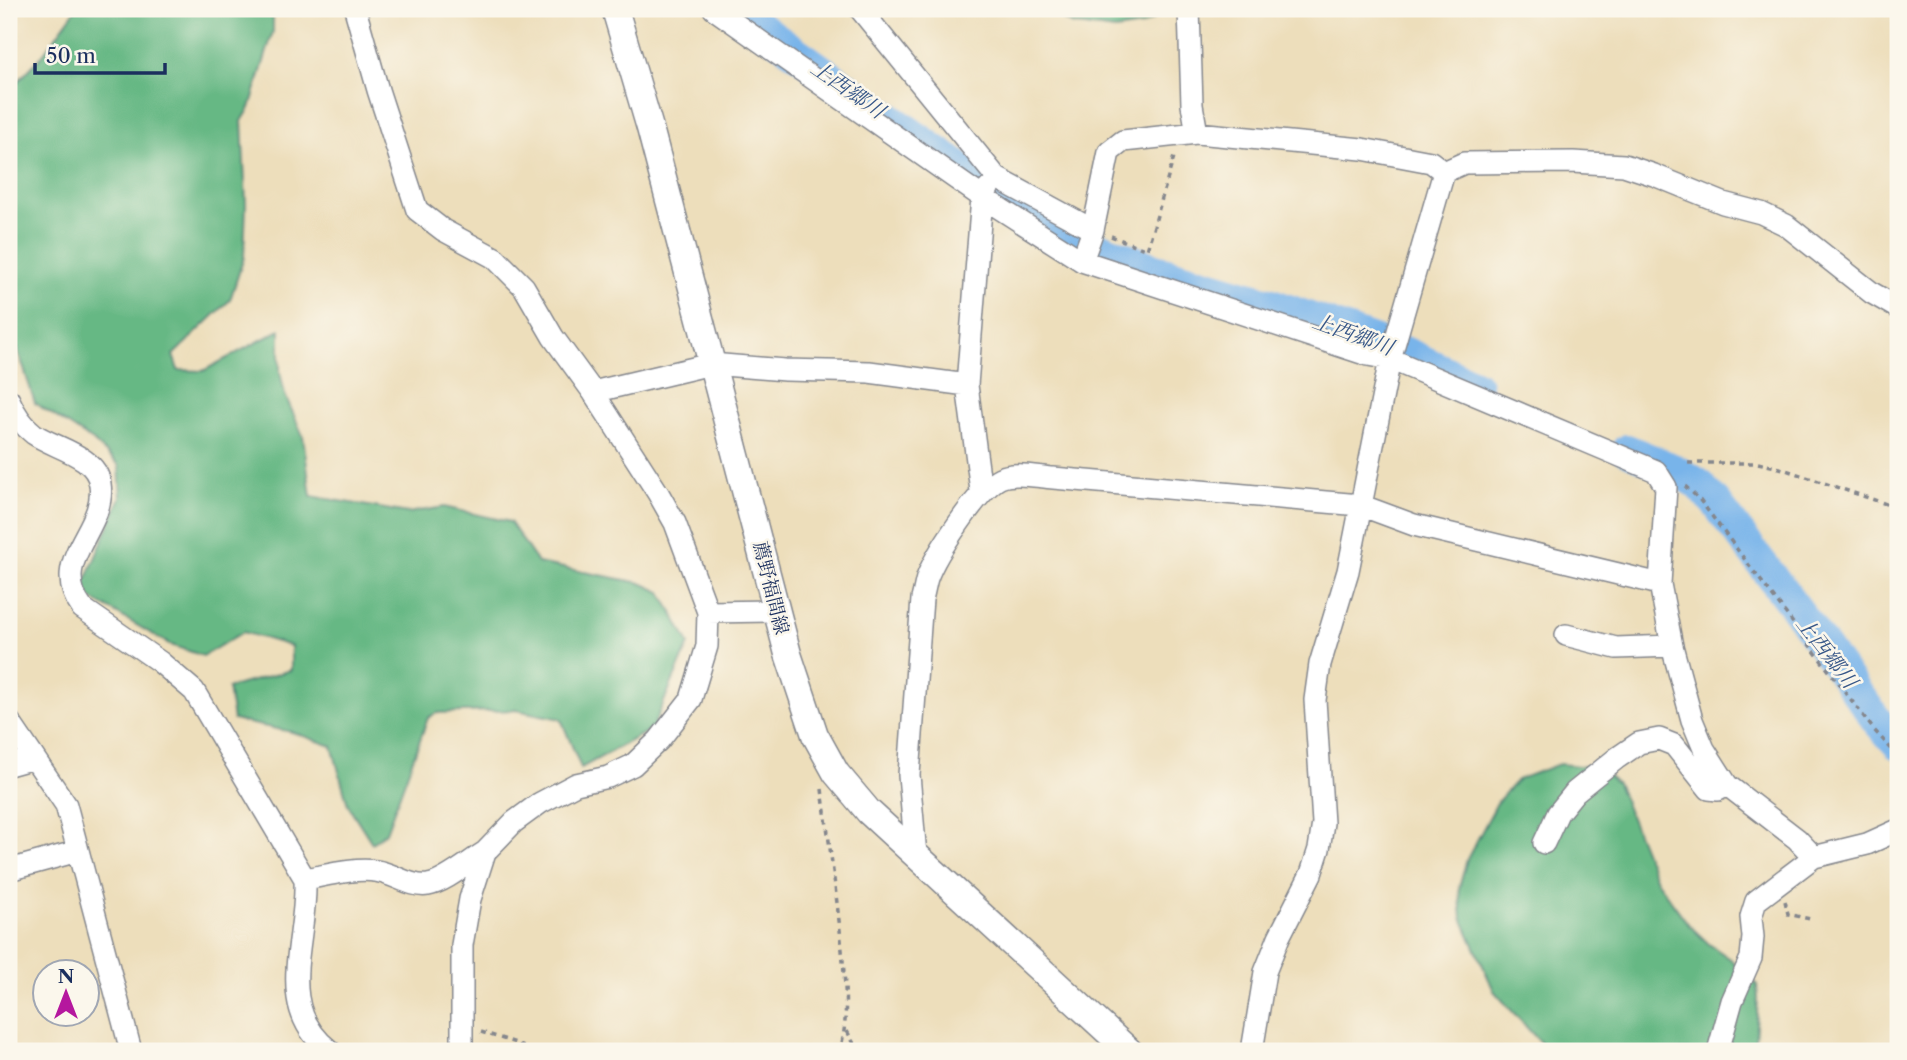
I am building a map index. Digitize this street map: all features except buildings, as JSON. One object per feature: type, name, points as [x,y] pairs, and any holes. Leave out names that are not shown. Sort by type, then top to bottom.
[{"type":"main road","name":"薦野福間線","points":[[615,9],[650,128],[788,654],[815,735],[836,773],[869,812],[1129,1051]]},
{"type":"street","points":[[305,879],[363,869],[394,875],[417,885],[439,882],[485,852],[514,822],[540,803],[576,785],[608,777],[633,765],[660,740],[691,699],[707,646],[708,612],[675,523],[593,392],[553,337],[524,287],[495,258],[443,230],[417,210],[377,90],[355,9]]},
{"type":"street","points":[[714,9],[989,188],[1088,244],[1368,355],[1390,359],[1656,471],[1666,487],[1660,584],[1672,646],[1692,720],[1704,749],[1727,785],[1797,839],[1814,856]]},
{"type":"street","points":[[860,9],[989,188],[1088,244]]},
{"type":"street","points":[[1189,9],[1192,105],[1189,134]]},
{"type":"street","points":[[1088,244],[1109,152],[1123,141],[1189,134],[1362,149],[1432,162],[1444,172]]},
{"type":"street","points":[[1252,1051],[1265,972],[1279,937],[1311,874],[1318,849],[1323,823],[1315,700],[1320,664],[1348,571],[1390,359],[1444,172],[1464,163],[1573,162],[1624,165],[1723,203],[1761,213],[1786,225],[1872,293],[1898,308]]},
{"type":"street","points":[[981,491],[967,385],[989,188]]},
{"type":"street","points":[[593,392],[711,364],[785,370],[869,372],[967,385]]},
{"type":"street","points":[[9,400],[16,416],[34,434],[87,462],[100,480],[101,500],[75,555],[70,582],[75,599],[82,608],[160,662],[194,691],[305,879],[306,902],[295,987],[300,1011],[309,1031],[330,1051]]},
{"type":"street","points":[[916,856],[909,775],[922,599],[928,576],[981,491],[1000,477],[1011,475],[1360,505],[1414,525],[1660,584]]},
{"type":"street","points":[[708,612],[778,611]]},
{"type":"street","points":[[1566,635],[1616,648],[1672,646]]},
{"type":"street","points":[[9,721],[66,805],[131,1051]]},
{"type":"street","points":[[1544,842],[1558,813],[1575,793],[1616,758],[1639,743],[1658,739],[1674,745],[1709,789],[1718,790],[1727,785]]},
{"type":"street","points":[[9,765],[34,758]]},
{"type":"street","points":[[1718,1051],[1732,1001],[1751,958],[1751,917],[1756,901],[1814,856],[1867,844],[1898,830]]},
{"type":"street","points":[[9,870],[78,850]]},
{"type":"street","points":[[462,1042],[462,945],[470,899],[485,852]]},
{"type":"path","points":[[1088,244],[1147,250],[1189,134]]},
{"type":"path","points":[[1688,463],[1758,463],[1898,508]]},
{"type":"path","points":[[1656,471],[1688,487],[1699,499],[1874,730],[1898,756]]},
{"type":"path","points":[[822,788],[845,986],[846,1029],[840,1051]]},
{"type":"path","points":[[1781,881],[1782,888],[1777,898],[1784,899],[1788,914],[1810,919]]},
{"type":"path","points":[[846,1029],[858,1051]]},
{"type":"path","points":[[462,1042],[485,1032],[532,1051]]},
{"type":"green space","points":[[76,9],[273,9],[273,31],[250,108],[242,121],[246,204],[244,257],[230,300],[173,355],[178,370],[203,371],[280,330],[280,372],[285,395],[303,436],[311,496],[408,513],[444,507],[510,522],[538,563],[641,583],[661,592],[689,644],[652,729],[581,768],[561,719],[516,710],[436,713],[428,718],[386,832],[372,843],[348,805],[332,746],[292,732],[233,720],[228,688],[291,670],[291,646],[243,632],[203,656],[171,645],[87,596],[83,587],[121,497],[119,465],[93,441],[35,403],[9,322],[9,91],[41,57]]},
{"type":"green space","points":[[1044,9],[1165,9],[1141,26],[1115,30],[1071,24]]},
{"type":"green space","points":[[1559,764],[1599,768],[1617,783],[1656,880],[1689,925],[1709,944],[1732,960],[1757,985],[1755,1040],[1750,1051],[1548,1051],[1494,991],[1462,918],[1459,888],[1467,859],[1498,801],[1517,780]]},
{"type":"waterway","name":"上西郷川","points":[[735,9],[973,177],[1019,208],[1067,235],[1157,270],[1269,303],[1404,352],[1476,386]]},
{"type":"waterway","name":"上西郷川","points":[[1627,450],[1675,470],[1697,483],[1716,503],[1878,722],[1898,744]]}]
